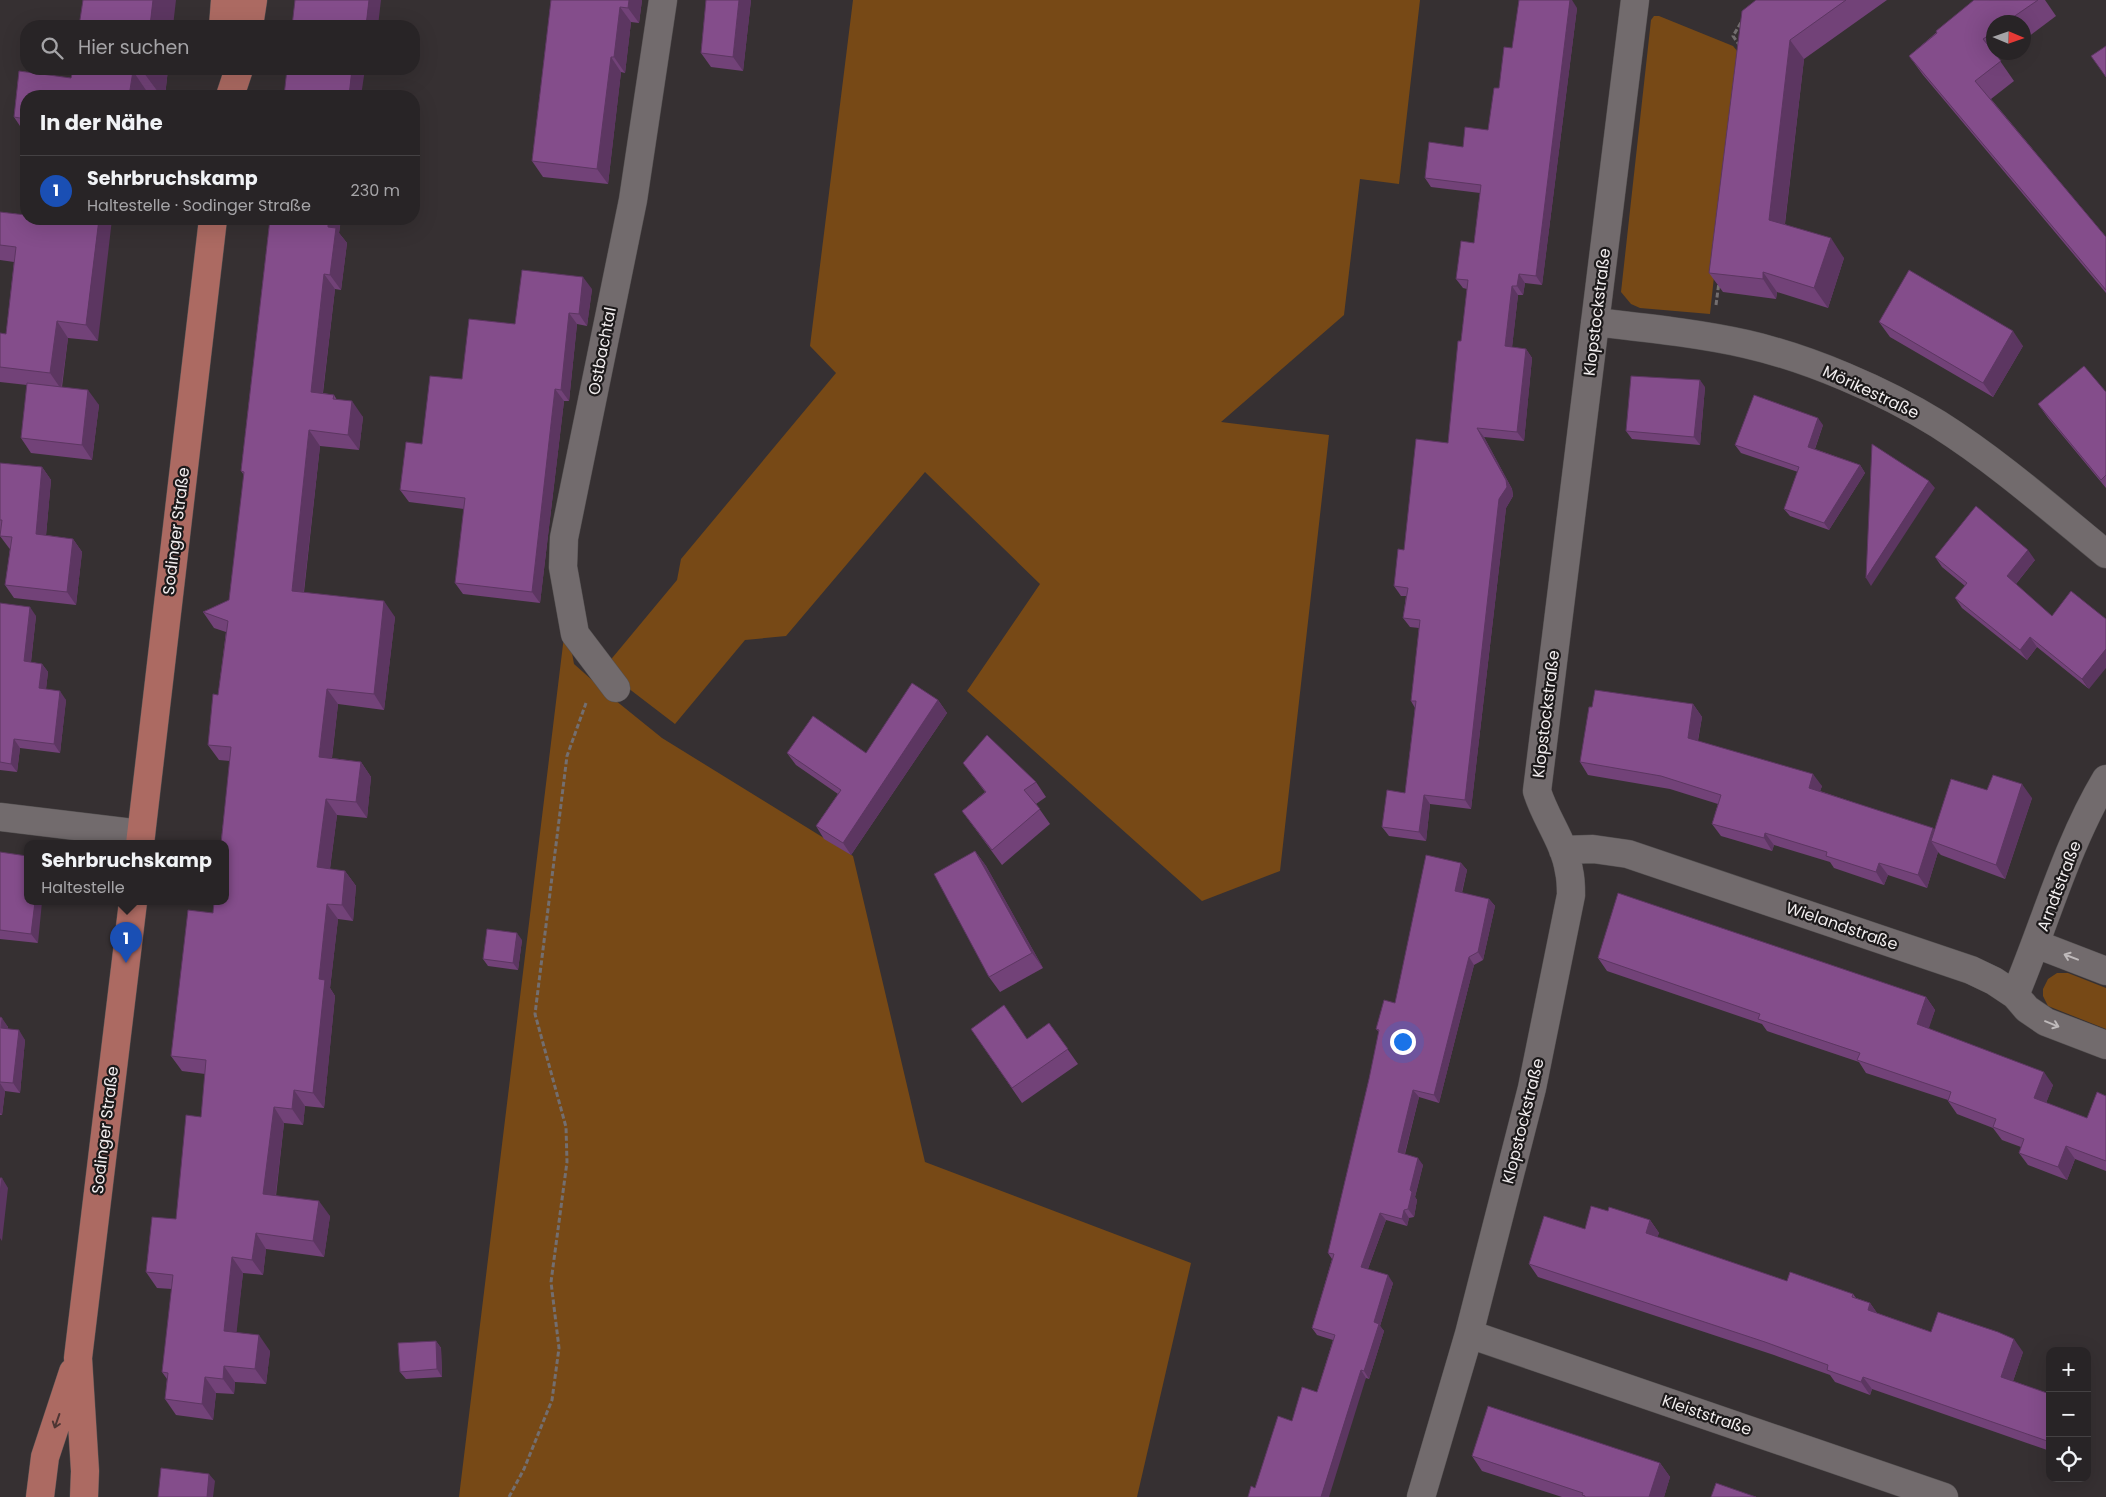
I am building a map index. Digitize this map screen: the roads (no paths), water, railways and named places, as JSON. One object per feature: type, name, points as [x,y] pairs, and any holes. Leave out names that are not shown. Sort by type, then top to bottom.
[{"type":"main road","points":[[223,20],[225,0]]},
{"type":"main road","points":[[250,20],[253,0]]},
{"type":"main road","points":[[222,75],[224,90]]},
{"type":"main road","points":[[232,90],[237,75]]},
{"type":"main road","name":"Sodinger Straße","points":[[140,839],[212,225]]},
{"type":"main road","name":"Sodinger Straße","points":[[84,1497],[85,1470],[78,1358],[133,905]]},
{"type":"main road","name":"Sodinger Straße","points":[[40,1497],[45,1456],[78,1358]]},
{"type":"street","name":"Ostbachtal","points":[[616,688],[575,634],[563,567],[564,538],[633,200],[663,0]]},
{"type":"street","name":"Klopstockstraße","points":[[1421,1497],[1469,1334],[1532,1088],[1571,895],[1569,870],[1562,850],[1542,809],[1537,791],[1635,0]]},
{"type":"street","name":"Mörikestraße","points":[[1596,322],[1746,344],[1829,371],[1895,401],[1937,423],[1997,464],[2106,554]]},
{"type":"street","name":"Arndtstraße","points":[[2014,994],[2036,944],[2066,862],[2106,780]]},
{"type":"street","points":[[0,817],[140,839]]},
{"type":"street","name":"Wielandstraße","points":[[1562,850],[1593,849],[1628,854],[1971,970],[1994,981],[2014,994],[2027,1009],[2046,1022],[2106,1045]]},
{"type":"street","points":[[2036,944],[2106,971]]},
{"type":"street","name":"Kleiststraße","points":[[1469,1334],[1944,1497]]},
{"type":"place","name":"Sehrbruchskamp","points":[[126,963]]}]
